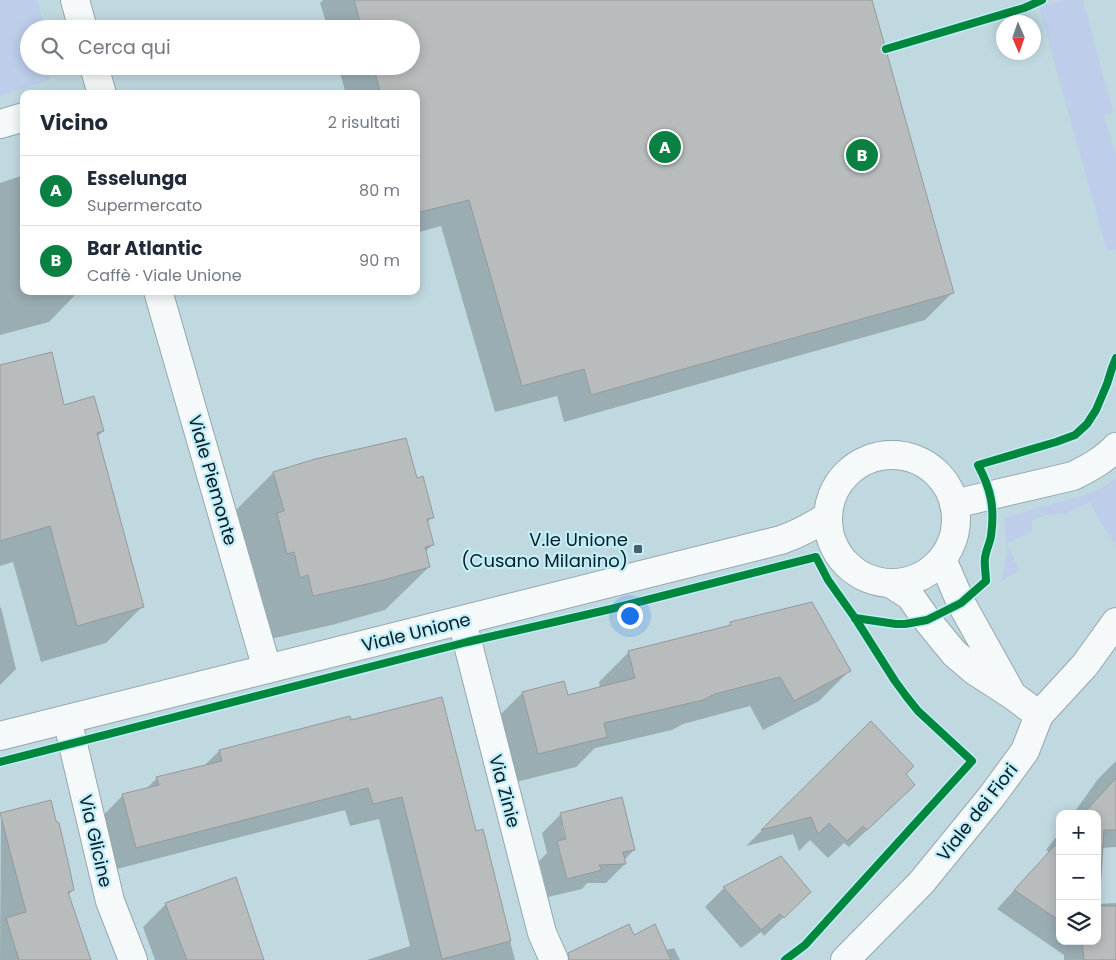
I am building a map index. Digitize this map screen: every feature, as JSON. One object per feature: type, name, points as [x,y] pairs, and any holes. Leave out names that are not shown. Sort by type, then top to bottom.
[{"type":"street","points":[[75,0],[81,20]]},
{"type":"street","points":[[96,75],[100,90]]},
{"type":"street","points":[[0,124],[20,118]]},
{"type":"street","name":"Viale Piemonte","points":[[159,295],[267,669]]},
{"type":"street","points":[[954,504],[1073,476],[1100,462],[1116,447]]},
{"type":"street","points":[[891,455],[913,458],[929,466],[942,479],[952,495],[954,504],[955,531],[950,546],[942,559],[931,570],[918,578],[904,582],[878,582],[855,572],[840,557],[830,536],[828,516],[830,502],[836,488],[847,473],[857,465],[877,456],[891,455]]},
{"type":"street","name":"Viale Unione","points":[[0,736],[781,540],[800,533],[828,516]]},
{"type":"street","points":[[942,559],[961,604],[1012,695]]},
{"type":"street","points":[[890,583],[910,596],[954,653],[975,671],[1039,715]]},
{"type":"street","name":"Via Zinie","points":[[462,621],[542,933],[554,960]]},
{"type":"street","name":"Viale dei Fiori","points":[[845,960],[922,883],[992,796],[1025,751],[1039,715],[1085,665],[1105,648],[1116,622]]},
{"type":"street","name":"Via Glicine","points":[[67,719],[110,901],[133,960]]},
{"type":"shaded area","points":[[0,0],[37,0],[43,20],[20,20],[20,75],[50,75],[49,80],[0,96]]},
{"type":"shaded area","points":[[1065,0],[1083,0],[1113,112],[1104,116],[1116,156],[1116,249],[1107,251],[1039,7]]},
{"type":"shaded area","points":[[1116,478],[1116,546],[1090,502],[1065,514],[1045,515],[1032,520],[1032,531],[1007,544],[1019,571],[1002,579],[1007,551],[1004,521],[1006,517],[1088,494]]},
{"type":"building","points":[[354,0],[872,0],[954,293],[591,395],[584,369],[522,386],[469,200],[420,212],[420,90],[380,90],[376,75],[420,75],[420,20],[360,20]]},
{"type":"building","points":[[52,352],[64,405],[94,396],[104,431],[97,433],[144,607],[77,626],[50,526],[0,541],[0,365]]},
{"type":"building","points":[[406,438],[417,478],[423,476],[434,518],[427,519],[434,545],[425,547],[430,567],[376,582],[313,596],[308,575],[300,578],[294,552],[287,554],[277,513],[284,511],[273,472],[315,459]]},
{"type":"building","points":[[812,602],[851,671],[794,701],[780,677],[715,694],[703,700],[604,723],[607,737],[538,754],[522,692],[564,681],[568,695],[635,678],[628,651],[731,625],[730,622]]},
{"type":"building","points":[[442,697],[476,831],[483,829],[511,941],[442,959],[402,797],[373,804],[368,788],[136,848],[122,794],[159,785],[156,777],[222,761],[219,750],[350,716],[351,720]]},
{"type":"building","points":[[871,721],[914,766],[906,774],[915,785],[867,830],[863,826],[847,841],[829,823],[818,834],[811,817],[761,830]]},
{"type":"building","points":[[1116,778],[1116,830],[1104,830],[1101,876],[1101,810],[1087,810]]},
{"type":"building","points":[[622,797],[635,850],[623,852],[626,864],[599,865],[602,870],[567,879],[557,841],[566,839],[560,813]]},
{"type":"building","points":[[51,800],[56,821],[59,823],[74,890],[68,892],[91,960],[19,960],[6,918],[26,912],[0,813]]},
{"type":"building","points":[[1056,844],[1056,918],[1014,890]]},
{"type":"building","points":[[781,856],[811,892],[784,918],[780,914],[761,930],[723,887]]},
{"type":"building","points":[[236,877],[264,960],[187,960],[165,903]]},
{"type":"building","points":[[1101,906],[1116,906],[1116,960],[1084,960],[1082,945],[1101,945]]},
{"type":"building","points":[[629,924],[634,935],[655,924],[671,960],[569,960],[568,953]]},
{"type":"cycle path","points":[[886,49],[1024,8],[1042,0]]},
{"type":"cycle path","points":[[855,618],[896,624],[927,620],[961,603],[986,581],[985,561],[991,536],[992,508],[989,491],[978,465],[1075,435],[1087,424],[1096,410],[1116,358]]},
{"type":"cycle path","points":[[0,762],[467,642],[611,609],[816,557],[828,580],[906,696],[918,711],[972,761],[805,945],[785,960]]},
{"type":"place","name":"Esselunga","points":[[665,147]]},
{"type":"place","name":"Bar Atlantic","points":[[862,155]]},
{"type":"place","name":"V.le Unione (Cusano Milanino)","points":[[638,549]]}]
